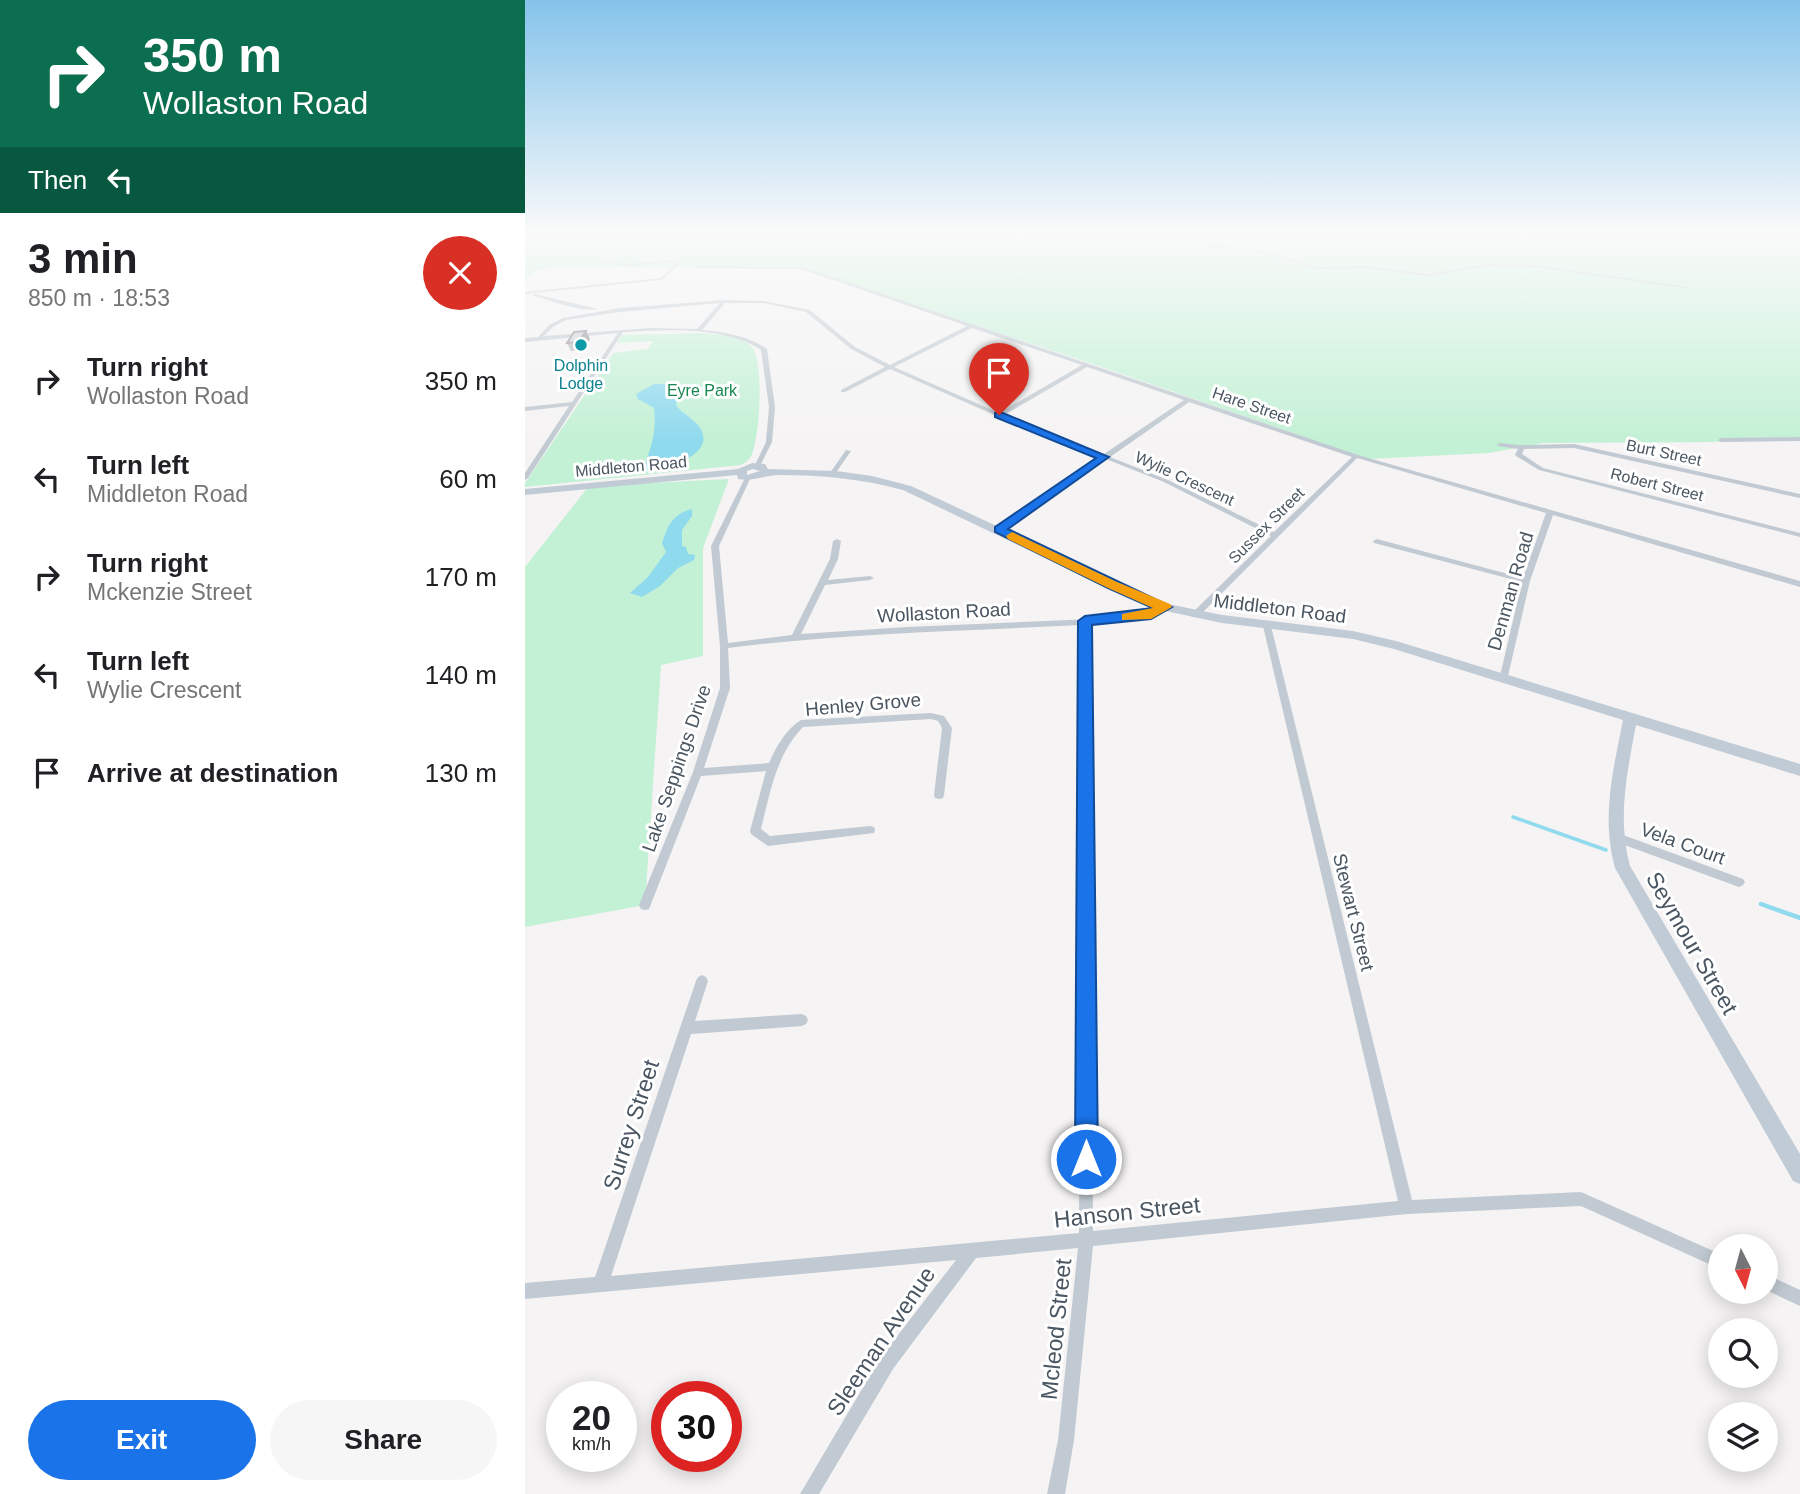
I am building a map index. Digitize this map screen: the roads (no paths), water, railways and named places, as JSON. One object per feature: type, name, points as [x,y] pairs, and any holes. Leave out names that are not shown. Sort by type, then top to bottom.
[{"type":"main road","name":"Middleton Road","points":[[525,492],[744,475],[761,469],[833,473],[878,479],[907,488],[1112,585],[1165,607],[1267,626],[1353,635],[1631,716],[1800,770]]},
{"type":"main road","name":"Seymour Street","points":[[1631,716],[1613,811],[1614,837],[1623,868],[1800,1174]]},
{"type":"street","points":[[560,302],[572,307],[620,310]]},
{"type":"street","name":"Wylie Crescent","points":[[539,339],[551,326],[565,320],[620,310],[716,302]]},
{"type":"street","points":[[699,330],[723,302]]},
{"type":"street","name":"Wylie Crescent","points":[[753,302],[808,312],[853,348],[889,367],[999,415],[1166,481],[1274,535]]},
{"type":"street","name":"Hare Street","points":[[903,302],[1356,456],[1800,584]]},
{"type":"street","points":[[843,391],[973,325]]},
{"type":"street","points":[[525,340],[621,332],[699,330],[735,334],[764,349],[772,407],[769,442],[761,469]]},
{"type":"street","points":[[525,478],[621,332]]},
{"type":"street","points":[[999,415],[1088,364]]},
{"type":"street","points":[[999,530],[1189,399]]},
{"type":"street","points":[[525,409],[575,404]]},
{"type":"street","points":[[1721,440],[1800,439]]},
{"type":"street","name":"Burt Street","points":[[1500,445],[1521,448],[1544,445],[1574,446],[1800,496]]},
{"type":"street","name":"Robert Street","points":[[1521,448],[1518,455],[1541,469],[1800,535]]},
{"type":"street","points":[[833,473],[848,451]]},
{"type":"street","name":"Sussex Street","points":[[1195,614],[1356,456]]},
{"type":"street","name":"Lake Seppings Drive","points":[[645,905],[698,772],[725,688],[715,546],[744,475]]},
{"type":"street","name":"Denman Road","points":[[1503,680],[1526,581],[1550,512]]},
{"type":"street","points":[[796,636],[834,559],[837,541]]},
{"type":"street","points":[[1377,541],[1526,581]]},
{"type":"street","points":[[823,583],[870,578]]},
{"type":"street","name":"Wollaston Road","points":[[724,646],[796,636],[1085,621],[1151,614],[1165,607]]},
{"type":"street","name":"Mcleod Street","points":[[1056,1494],[1066,1440],[1086,1239],[1085,621]]},
{"type":"street","name":"Stewart Street","points":[[1267,626],[1407,1207]]},
{"type":"street","name":"Henley Grove","points":[[870,830],[768,841],[755,831],[773,767],[787,736],[801,724],[931,716],[941,718],[947,728],[939,795]]},
{"type":"street","points":[[698,772],[773,767]]},
{"type":"street","name":"Vela Court","points":[[1614,837],[1739,882]]},
{"type":"street","name":"Surrey Street","points":[[601,1282],[702,981]]},
{"type":"street","points":[[686,1028],[803,1020]]},
{"type":"street","name":"Hanson Street","points":[[525,1291],[601,1282],[972,1251],[1407,1207],[1581,1199],[1708,1257]]},
{"type":"street","name":"Sleeman Avenue","points":[[809,1494],[887,1363],[972,1251]]},
{"type":"street","points":[[1778,1288],[1800,1298]]},
{"type":"water","points":[[654,384],[677,387],[679,394],[676,405],[698,425],[703,438],[701,447],[685,460],[642,471],[653,440],[655,417],[654,408],[638,399],[636,394]]},
{"type":"water","points":[[692,509],[692,516],[682,530],[682,546],[686,547],[688,554],[695,555],[694,560],[678,568],[660,586],[642,597],[630,593],[648,577],[666,552],[662,543],[672,521]]},
{"type":"waterway","points":[[1513,817],[1606,850]]},
{"type":"waterway","points":[[1761,904],[1800,918]]},
{"type":"place","name":"Dolphin Lodge","points":[[581,345]]},
{"type":"park label","name":"Eyre Park","points":[[702,390]]}]
